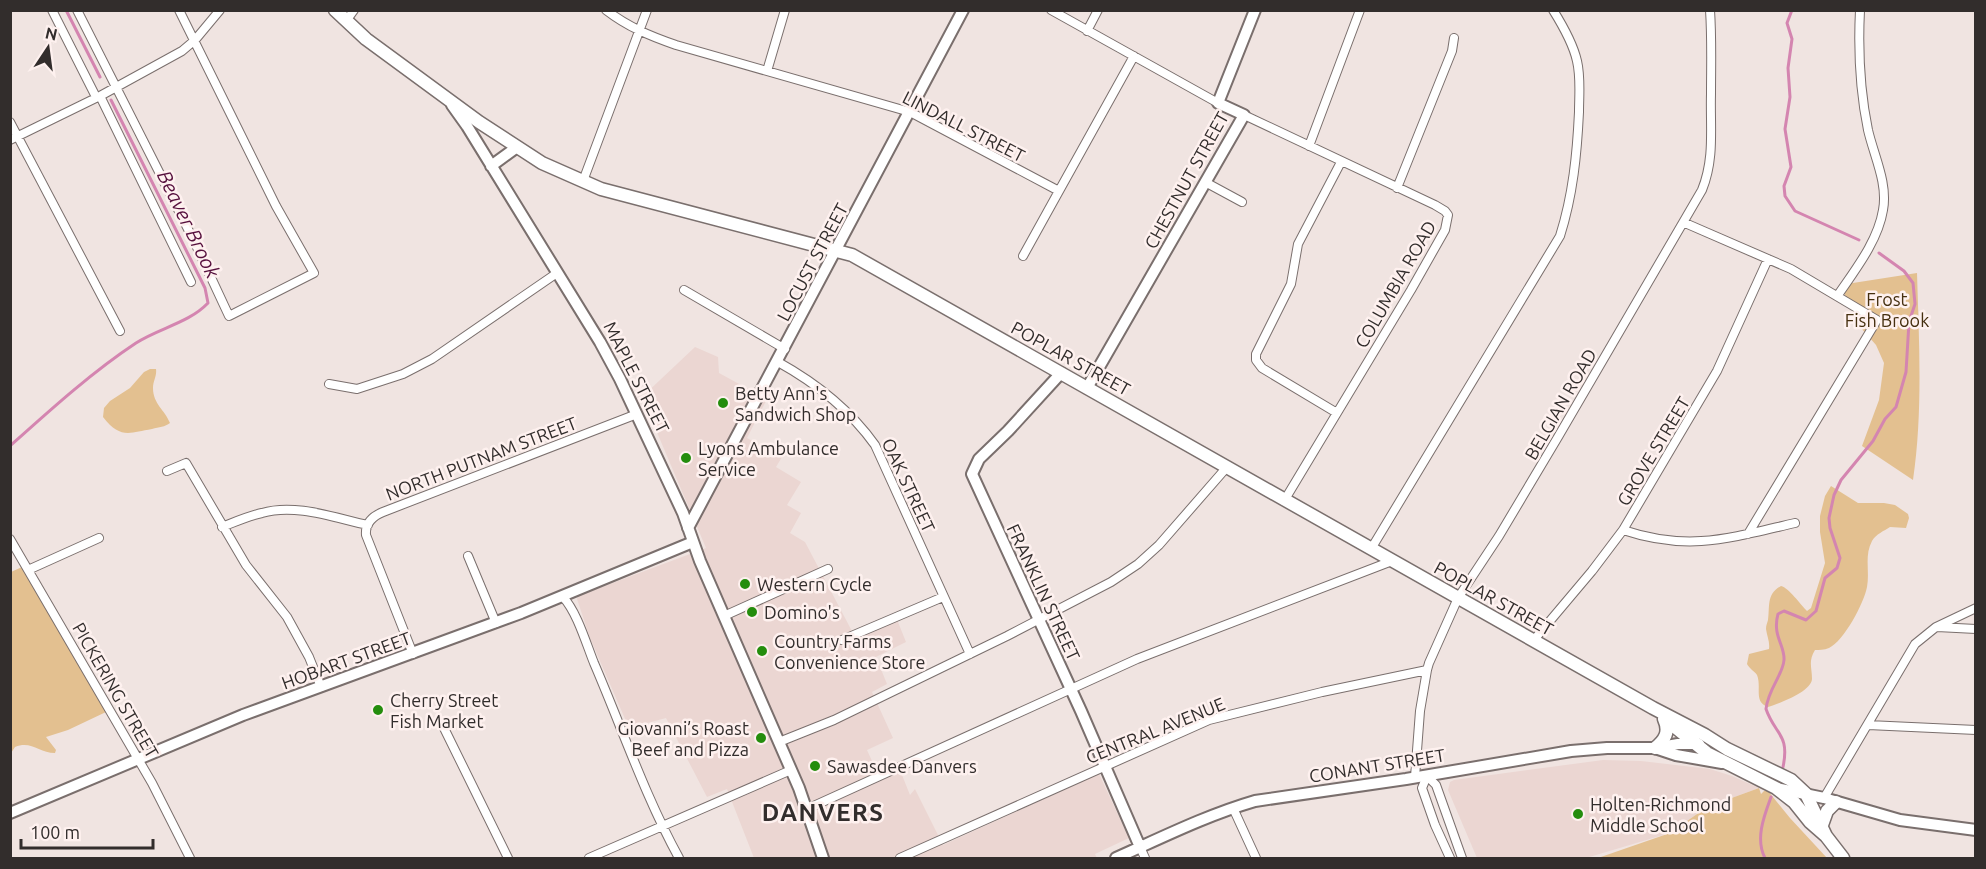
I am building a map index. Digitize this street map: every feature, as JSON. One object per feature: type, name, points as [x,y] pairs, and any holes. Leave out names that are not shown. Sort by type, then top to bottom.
[{"type":"main road","name":"MAPLE STREET","points":[[334,10],[366,39],[449,100],[600,342],[638,414],[688,528],[792,770],[823,858]]},
{"type":"main road","name":"LOCUST STREET","points":[[688,528],[963,10]]},
{"type":"main road","points":[[1218,103],[1255,10]]},
{"type":"main road","name":"POPLAR STREET","points":[[449,100],[542,163],[601,189],[852,255],[1284,501],[1726,748]]},
{"type":"main road","name":"CHESTNUT STREET","points":[[1087,388],[1244,115],[1218,103]]},
{"type":"main road","points":[[491,166],[517,147]]},
{"type":"main road","name":"FRANKLIN STREET","points":[[1061,373],[979,459],[972,474],[1071,689],[1140,848]]},
{"type":"main road","name":"HOBART STREET","points":[[10,813],[243,715],[496,623],[693,542]]},
{"type":"main road","name":"POPLAR STREET","points":[[1653,708],[1695,744],[1731,765]]},
{"type":"main road","points":[[1655,748],[1666,736],[1668,730],[1664,719]]},
{"type":"main road","name":"CONANT STREET","points":[[1116,858],[1233,808],[1255,801],[1571,751],[1708,744],[1726,748],[1824,798]]},
{"type":"main road","name":"CONANT STREET","points":[[1655,748],[1666,753],[1731,765],[1776,788],[1824,798],[1900,819],[1976,830]]},
{"type":"main road","points":[[1791,780],[1806,794],[1824,830],[1844,858]]},
{"type":"main road","points":[[1776,788],[1794,802],[1810,822],[1824,830]]},
{"type":"main road","points":[[1824,830],[1827,811],[1836,802]]},
{"type":"street","points":[[52,10],[191,282]]},
{"type":"street","points":[[77,10],[189,231],[229,316],[314,273],[276,206],[179,10]]},
{"type":"street","points":[[14,138],[98,97],[182,51],[195,40],[220,10]]},
{"type":"street","points":[[346,21],[354,10]]},
{"type":"street","name":"LINDALL STREET","points":[[606,10],[623,23],[676,45],[910,112],[1059,191]]},
{"type":"street","points":[[583,181],[647,10]]},
{"type":"street","points":[[767,71],[785,10]]},
{"type":"street","name":"CHESTNUT STREET","points":[[1050,10],[1218,103]]},
{"type":"street","points":[[1087,31],[1098,10]]},
{"type":"street","points":[[1309,146],[1360,10]]},
{"type":"street","points":[[1371,549],[1560,236],[1572,189],[1577,148],[1580,79],[1577,59],[1568,34],[1553,10]]},
{"type":"street","name":"BELGIAN ROAD","points":[[1458,598],[1505,526],[1685,223],[1702,190],[1711,163],[1713,46],[1710,10]]},
{"type":"street","points":[[1839,296],[1876,232],[1883,210],[1884,187],[1868,129],[1862,89],[1859,52],[1860,10]]},
{"type":"street","points":[[1398,188],[1452,51],[1454,38]]},
{"type":"street","points":[[1023,256],[1134,56]]},
{"type":"street","name":"COLUMBIA ROAD","points":[[1244,115],[1445,211],[1448,215],[1448,222],[1417,280],[1284,501]]},
{"type":"street","points":[[10,122],[14,138],[120,331]]},
{"type":"street","points":[[1337,413],[1263,368],[1256,360],[1256,354],[1291,284],[1298,244],[1341,162]]},
{"type":"street","points":[[1205,182],[1242,202]]},
{"type":"street","points":[[1685,223],[1809,278],[1877,320],[1748,534]]},
{"type":"street","name":"GROVE STREET","points":[[1533,641],[1623,530],[1722,363],[1768,259]]},
{"type":"street","points":[[329,384],[357,389],[403,374],[432,359],[558,273]]},
{"type":"street","points":[[684,290],[785,349]]},
{"type":"street","name":"OAK STREET","points":[[778,362],[825,393],[866,433],[885,464],[970,654]]},
{"type":"street","name":"NORTH PUTNAM STREET","points":[[368,525],[375,515],[638,414]]},
{"type":"street","points":[[167,471],[186,463],[246,566],[287,617],[309,657],[321,687]]},
{"type":"street","points":[[779,742],[834,720],[1111,582],[1138,564],[1159,545],[1227,467]]},
{"type":"street","points":[[222,527],[263,512],[280,510],[300,511],[368,525],[366,535],[413,654]]},
{"type":"street","points":[[1623,530],[1655,540],[1686,543],[1748,534],[1795,523]]},
{"type":"street","points":[[28,570],[99,538]]},
{"type":"street","name":"PICKERING STREET","points":[[10,539],[138,758],[190,858]]},
{"type":"street","points":[[468,556],[496,623]]},
{"type":"street","points":[[807,809],[1174,644],[1392,561]]},
{"type":"street","points":[[724,616],[828,568]]},
{"type":"street","points":[[563,597],[568,602],[662,828],[679,858]]},
{"type":"street","points":[[842,640],[943,597]]},
{"type":"street","points":[[1450,858],[1422,788],[1420,711],[1429,663],[1458,598]]},
{"type":"street","points":[[1824,798],[1915,644],[1936,627],[1976,608]]},
{"type":"street","points":[[1936,627],[1976,629]]},
{"type":"street","name":"CENTRAL AVENUE","points":[[900,858],[1209,720],[1227,714],[1427,670]]},
{"type":"street","points":[[1868,725],[1976,730]]},
{"type":"street","points":[[443,726],[508,858]]},
{"type":"street","points":[[589,858],[792,770]]},
{"type":"street","points":[[1421,776],[1436,785],[1462,858]]},
{"type":"street","points":[[1233,808],[1256,858]]},
{"type":"street","points":[[1140,848],[1146,858]]},
{"type":"street","points":[[183,858],[186,850]]},
{"type":"shaded area","points":[[695,347],[718,357],[719,373],[767,399],[747,438],[782,457],[776,467],[801,482],[787,505],[801,513],[790,533],[805,542],[854,635],[896,617],[906,642],[876,657],[887,684],[872,692],[893,738],[867,750],[877,772],[881,776],[900,770],[910,795],[915,789],[943,845],[1099,774],[1129,838],[1095,854],[1097,858],[754,858],[727,789],[707,797],[666,718],[629,728],[590,638],[577,599],[578,596],[706,548],[642,397]]},
{"type":"shaded area","name":"Holten-Richmond Middle School","points":[[1603,760],[1641,761],[1710,769],[1759,788],[1707,807],[1670,833],[1586,858],[1477,858],[1448,790],[1450,782]]},
{"type":"green space","name":"Frost Fish Brook","points":[[1917,273],[1919,403],[1913,480],[1862,446],[1879,400],[1884,363],[1876,345],[1861,328],[1840,285]]},
{"type":"green space","points":[[150,369],[156,369],[154,394],[170,423],[162,427],[131,433],[120,432],[103,417],[104,408]]},
{"type":"green space","points":[[1831,486],[1858,503],[1895,505],[1908,514],[1909,518],[1906,528],[1890,527],[1872,541],[1868,552],[1868,581],[1862,602],[1841,638],[1827,649],[1815,650],[1811,661],[1810,684],[1801,693],[1768,707],[1763,705],[1759,698],[1757,675],[1747,664],[1749,654],[1769,649],[1766,626],[1771,597],[1776,589],[1784,587],[1807,611],[1811,608],[1825,563],[1820,516],[1825,496]]},
{"type":"green space","points":[[22,567],[106,712],[68,730],[46,737],[56,750],[55,753],[21,745],[15,747],[11,753],[11,572]]},
{"type":"green space","points":[[1759,788],[1761,794],[1768,791],[1827,858],[1598,858],[1670,833],[1707,807]]},
{"type":"waterway","name":"Beaver Brook","points":[[66,10],[100,77]]},
{"type":"waterway","name":"Frost Fish Brook","points":[[1792,10],[1787,23],[1792,39],[1788,68],[1790,97],[1785,129],[1791,167],[1784,186],[1785,196],[1795,211],[1859,240]]},
{"type":"waterway","name":"Beaver Brook","points":[[10,446],[103,366],[136,343],[192,316],[208,303],[205,288],[111,100]]},
{"type":"waterway","name":"Frost Fish Brook","points":[[1783,767],[1785,756],[1783,741],[1766,709],[1784,660],[1777,628],[1778,614],[1784,611],[1806,620],[1816,611],[1825,578],[1837,568],[1840,558],[1829,518],[1834,495],[1841,480],[1873,441],[1885,419],[1896,407],[1906,372],[1909,322],[1915,304],[1913,283],[1904,271],[1879,253]]},
{"type":"waterway","name":"Frost Fish Brook","points":[[1765,858],[1761,835],[1763,820],[1771,797]]},
{"type":"place","name":"Betty Ann's Sandwich Shop","points":[[723,403]]},
{"type":"place","name":"Lyons Ambulance Service","points":[[686,458]]},
{"type":"place","name":"Western Cycle","points":[[745,584]]},
{"type":"place","name":"Domino's","points":[[752,612]]},
{"type":"place","name":"Country Farms Convenience Store","points":[[762,651]]},
{"type":"place","name":"Cherry Street Fish Market","points":[[378,710]]},
{"type":"place","name":"Giovanni’s Roast Beef and Pizza","points":[[761,738]]},
{"type":"place","name":"Sawasdee Danvers","points":[[815,766]]},
{"type":"place","name":"Holten-Richmond Middle School","points":[[1578,814]]},
{"type":"district","name":"DANVERS","points":[[823,812]]}]
